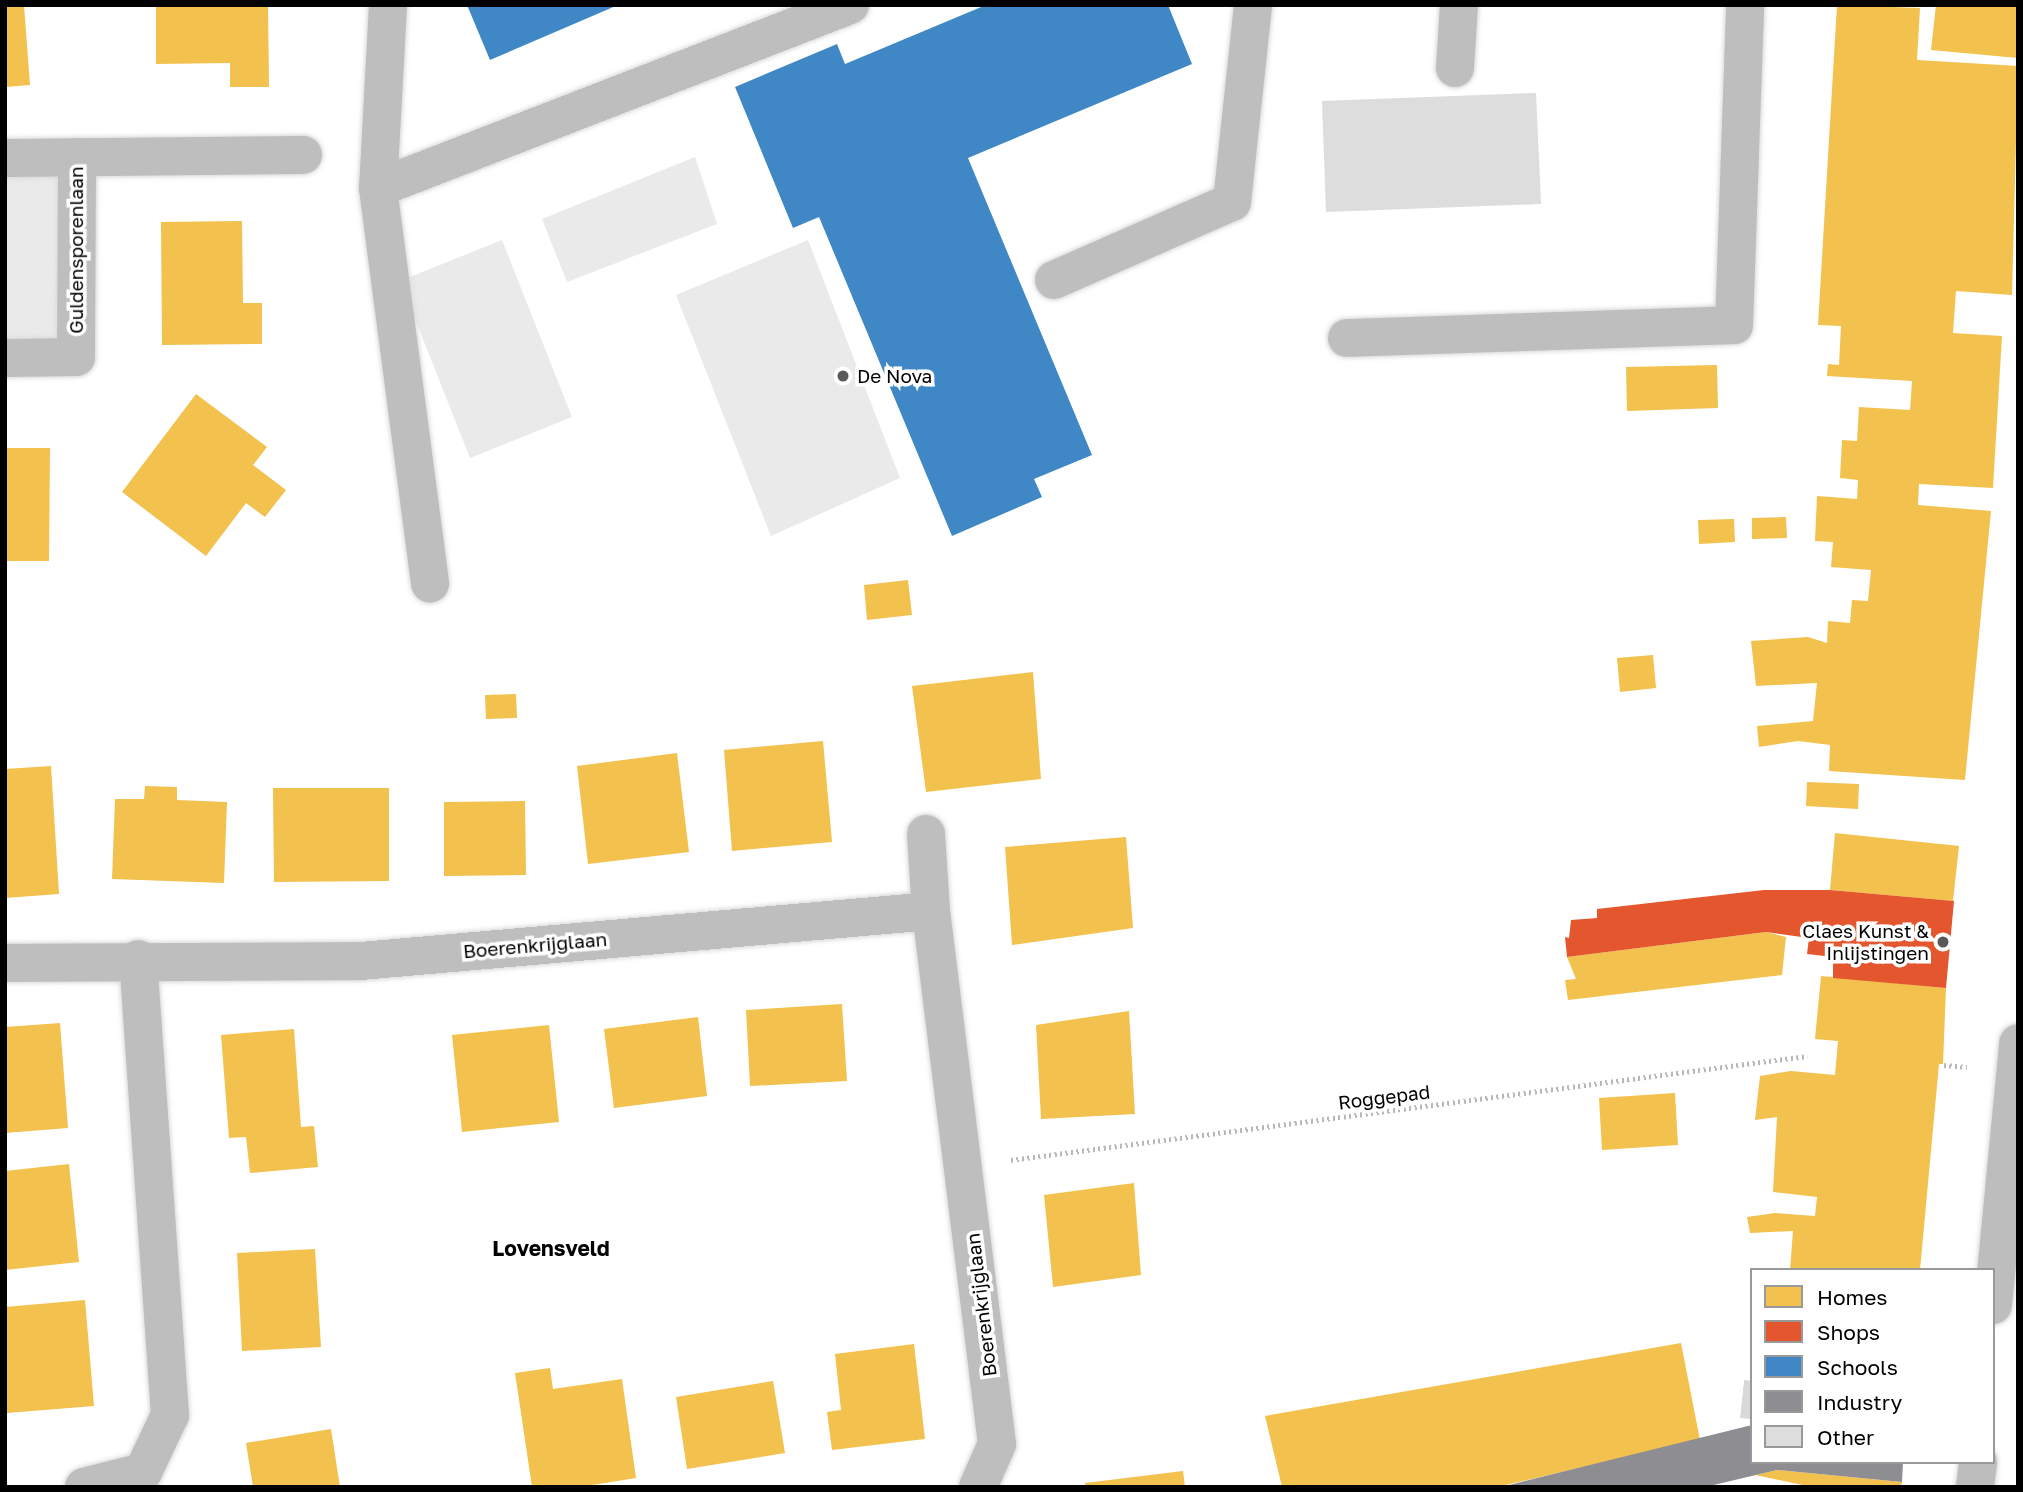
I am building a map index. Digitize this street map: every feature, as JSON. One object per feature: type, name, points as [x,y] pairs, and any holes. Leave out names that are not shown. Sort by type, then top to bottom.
[{"type":"main road","points":[[1995,1284],[2018,1043]]},
{"type":"main road","points":[[1975,1487],[1978,1464]]},
{"type":"street","points":[[388,5],[378,188],[430,584]]},
{"type":"street","points":[[378,188],[850,5]]},
{"type":"street","points":[[1054,280],[1232,202],[1253,5]]},
{"type":"street","points":[[1455,68],[1459,5]]},
{"type":"street","points":[[1346,338],[1734,325],[1745,5]]},
{"type":"street","name":"Guldensporenlaan","points":[[5,358],[76,358],[77,156]]},
{"type":"street","name":"Guldensporenlaan","points":[[5,158],[303,156]]},
{"type":"street","name":"Boerenkrijglaan","points":[[926,834],[931,911],[965,1166],[997,1444],[978,1487]]},
{"type":"street","name":"Boerenkrijglaan","points":[[5,963],[138,959],[361,961],[931,911]]},
{"type":"street","points":[[84,1487],[143,1472],[170,1415],[138,959]]},
{"type":"path","name":"Roggepad","points":[[965,1166],[1807,1056]]},
{"type":"shaded area","points":[[77,157],[76,357],[5,358],[5,158]]},
{"type":"shaded area","points":[[695,157],[717,224],[567,282],[542,219]]},
{"type":"shaded area","points":[[502,240],[572,417],[470,458],[400,281]]},
{"type":"shaded area","points":[[808,240],[900,478],[771,536],[676,295]]},
{"type":"building: Homes","points":[[5,5],[24,5],[30,85],[5,87]]},
{"type":"building: Homes","points":[[156,5],[268,5],[269,87],[230,87],[230,63],[156,64]]},
{"type":"building: Homes","points":[[1837,5],[1920,8],[1917,60],[2018,66],[2012,295],[1956,291],[1953,333],[2002,336],[1993,488],[1919,484],[1918,505],[1991,511],[1965,780],[1829,771],[1830,745],[1798,741],[1759,747],[1757,726],[1813,721],[1817,683],[1756,686],[1751,641],[1808,637],[1827,643],[1828,621],[1850,623],[1852,600],[1868,601],[1871,570],[1831,567],[1833,542],[1815,541],[1817,496],[1857,499],[1858,480],[1840,478],[1842,440],[1857,441],[1859,407],[1910,410],[1912,381],[1827,376],[1828,364],[1839,365],[1841,326],[1818,325]]},
{"type":"building: Homes","points":[[1936,5],[2018,5],[2018,58],[1931,50]]},
{"type":"building: Homes","points":[[242,221],[243,303],[262,303],[262,344],[162,345],[161,222]]},
{"type":"building: Homes","points":[[1717,365],[1718,408],[1627,411],[1626,367]]},
{"type":"building: Homes","points":[[196,394],[267,447],[253,465],[286,490],[265,517],[246,503],[206,556],[122,492]]},
{"type":"building: Homes","points":[[5,448],[50,448],[49,561],[5,561]]},
{"type":"building: Homes","points":[[1786,517],[1787,538],[1752,539],[1752,518]]},
{"type":"building: Homes","points":[[1734,519],[1735,542],[1699,544],[1698,520]]},
{"type":"building: Homes","points":[[908,580],[912,615],[867,620],[864,585]]},
{"type":"building: Homes","points":[[1653,655],[1656,688],[1620,692],[1617,658]]},
{"type":"building: Homes","points":[[1033,672],[1041,779],[926,792],[912,686]]},
{"type":"building: Homes","points":[[516,694],[517,718],[486,719],[485,695]]},
{"type":"building: Homes","points":[[823,741],[832,842],[732,851],[724,750]]},
{"type":"building: Homes","points":[[677,753],[689,852],[588,864],[577,766]]},
{"type":"building: Homes","points":[[51,766],[59,894],[5,898],[5,769]]},
{"type":"building: Homes","points":[[1807,782],[1859,784],[1858,809],[1806,806]]},
{"type":"building: Homes","points":[[145,786],[177,787],[177,800],[227,802],[224,883],[112,879],[115,799],[144,799]]},
{"type":"building: Homes","points":[[273,788],[389,788],[389,881],[274,882]]},
{"type":"building: Homes","points":[[525,801],[526,875],[444,876],[444,802]]},
{"type":"building: Homes","points":[[1835,833],[1959,846],[1953,901],[1830,890]]},
{"type":"building: Homes","points":[[1126,837],[1133,928],[1012,945],[1005,847]]},
{"type":"building: Homes","points":[[1766,932],[1786,937],[1782,975],[1568,1000],[1565,980],[1576,979],[1567,957]]},
{"type":"building: Homes","points":[[1821,976],[1946,988],[1943,1064],[1939,1064],[1920,1268],[1790,1268],[1793,1231],[1750,1233],[1747,1217],[1775,1213],[1815,1216],[1817,1197],[1773,1192],[1777,1117],[1755,1120],[1760,1076],[1791,1071],[1835,1075],[1838,1041],[1815,1039]]},
{"type":"building: Homes","points":[[842,1004],[847,1081],[750,1086],[746,1010]]},
{"type":"building: Homes","points":[[1129,1011],[1135,1114],[1041,1119],[1036,1025]]},
{"type":"building: Homes","points":[[698,1017],[707,1096],[614,1108],[604,1029]]},
{"type":"building: Homes","points":[[60,1023],[68,1128],[5,1133],[5,1027]]},
{"type":"building: Homes","points":[[549,1025],[559,1122],[462,1132],[452,1035]]},
{"type":"building: Homes","points":[[294,1029],[301,1127],[314,1126],[318,1167],[250,1173],[246,1137],[229,1138],[221,1035]]},
{"type":"building: Homes","points":[[1675,1093],[1678,1145],[1602,1150],[1599,1098]]},
{"type":"building: Homes","points":[[69,1164],[79,1262],[5,1270],[5,1171]]},
{"type":"building: Homes","points":[[1134,1183],[1141,1275],[1053,1287],[1044,1195]]},
{"type":"building: Homes","points":[[315,1249],[321,1347],[242,1351],[237,1253]]},
{"type":"building: Homes","points":[[85,1300],[94,1406],[7,1413],[5,1307]]},
{"type":"building: Homes","points":[[1681,1343],[1700,1440],[1497,1487],[1282,1487],[1265,1416]]},
{"type":"building: Homes","points":[[914,1344],[925,1439],[832,1450],[827,1412],[841,1410],[835,1354]]},
{"type":"building: Homes","points":[[550,1368],[553,1389],[622,1379],[636,1478],[580,1487],[532,1487],[515,1373]]},
{"type":"building: Homes","points":[[773,1381],[785,1453],[687,1469],[676,1397]]},
{"type":"building: Homes","points":[[331,1429],[340,1487],[253,1487],[246,1443]]},
{"type":"building: Homes","points":[[1777,1470],[1902,1482],[1901,1487],[1812,1487],[1755,1475]]},
{"type":"building: Homes","points":[[1183,1471],[1185,1487],[1085,1487],[1085,1483]]},
{"type":"building: Shops","points":[[1764,890],[1830,890],[1954,901],[1946,988],[1833,978],[1833,957],[1807,954],[1809,938],[1766,932],[1567,957],[1565,937],[1569,938],[1571,920],[1597,918],[1597,909]]},
{"type":"building: Schools","points":[[467,5],[618,5],[490,60]]},
{"type":"building: Schools","points":[[986,5],[1168,5],[1192,64],[968,158],[1092,455],[1034,479],[1042,497],[952,536],[819,217],[793,228],[735,87],[837,44],[845,64]]},
{"type":"building: Industry","points":[[1750,1425],[1750,1464],[1903,1464],[1902,1482],[1777,1470],[1705,1487],[1501,1487]]},
{"type":"building: Other","points":[[1536,93],[1541,204],[1326,212],[1322,101]]},
{"type":"tunnel","points":[[1742,1399],[1750,1400]]},
{"type":"place","name":"De Nova","points":[[843,376]]},
{"type":"place","name":"Claes Kunst & Inlijstingen","points":[[1943,942]]},
{"type":"district","name":"Lovensveld","points":[[551,1248]]}]
